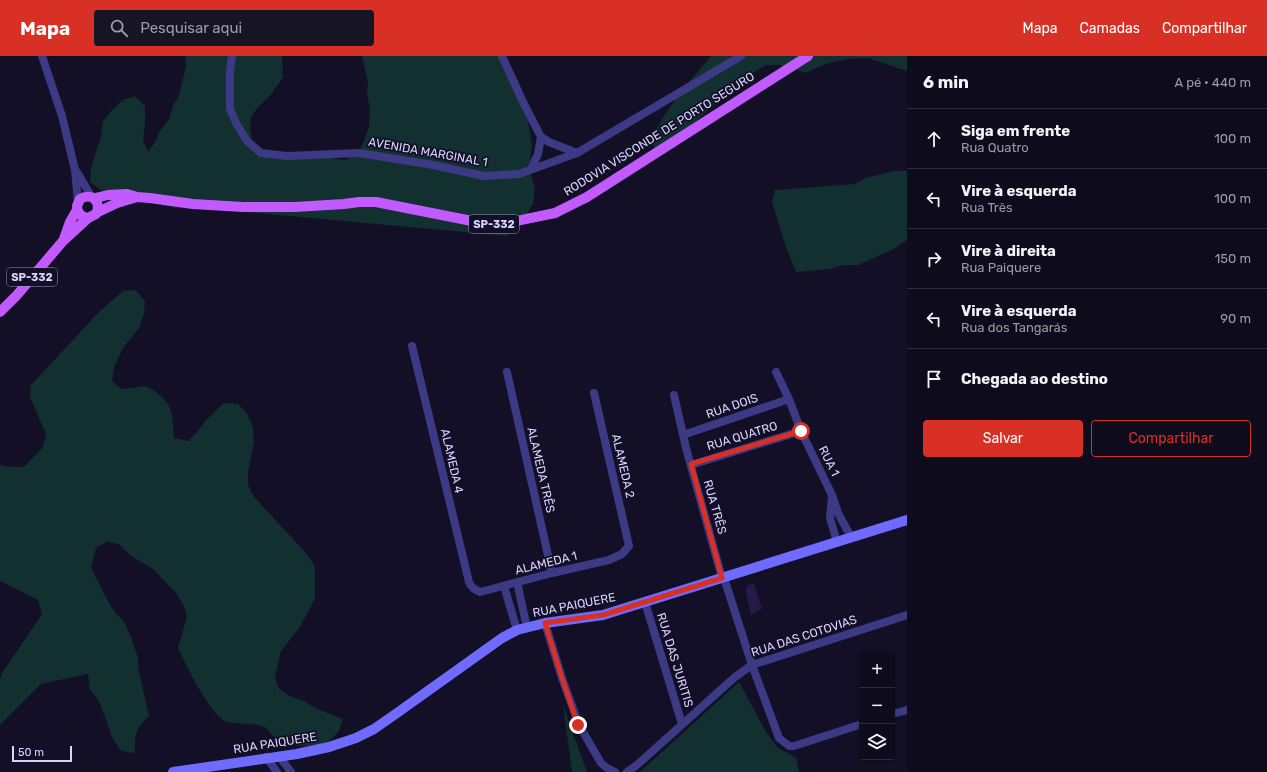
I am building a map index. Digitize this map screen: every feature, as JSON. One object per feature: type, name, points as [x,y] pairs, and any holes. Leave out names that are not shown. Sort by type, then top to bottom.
[{"type":"main road","name":"RODOVIA VISCONDE DE PORTO SEGURO","points":[[93,197],[126,194],[137,197],[193,204],[243,207],[295,207],[376,202],[472,221],[502,224],[531,219],[555,212],[587,197],[808,56]]},
{"type":"main road","name":"SP-332","points":[[63,241],[70,222],[84,197],[93,197]]},
{"type":"main road","points":[[93,197],[98,204],[98,212]]},
{"type":"main road","name":"RODOVIA VISCONDE DE PORTO SEGURO","points":[[98,212],[117,203],[137,197]]},
{"type":"main road","points":[[78,206],[81,216],[88,218]]},
{"type":"main road","name":"SP-332","points":[[0,312],[17,295],[63,241],[88,218],[92,217],[98,212]]},
{"type":"street","points":[[42,56],[62,116],[75,170],[78,206]]},
{"type":"street","name":"AVENIDA MARGINAL 1","points":[[232,56],[230,72],[230,109],[247,141],[261,152],[287,156],[359,152],[418,162],[484,176],[519,174],[577,153],[741,56]]},
{"type":"street","points":[[502,56],[541,137],[549,142],[577,153]]},
{"type":"street","points":[[531,169],[538,154],[541,137]]},
{"type":"street","points":[[75,170],[93,197]]},
{"type":"street","name":"ALAMEDA 4","points":[[412,346],[469,582]]},
{"type":"street","name":"ALAMEDA TRÊS","points":[[507,372],[552,573]]},
{"type":"street","name":"RUA 1","points":[[776,372],[789,399],[801,431],[832,495],[838,513],[851,537]]},
{"type":"street","name":"ALAMEDA 2","points":[[594,392],[629,546]]},
{"type":"street","name":"RUA TRÊS","points":[[674,395],[683,435],[723,578],[752,665],[779,738],[789,746],[794,746],[859,725]]},
{"type":"street","name":"RUA DOIS","points":[[683,435],[789,399]]},
{"type":"street","name":"RUA QUATRO","points":[[691,464],[801,431]]},
{"type":"street","name":"RUA 1","points":[[832,495],[830,518],[837,542]]},
{"type":"street","name":"RUA PAIQUERE","points":[[173,772],[329,747],[356,738],[374,729],[502,638],[517,630],[545,623],[603,615],[907,520]]},
{"type":"street","name":"ALAMEDA 1","points":[[469,582],[471,587],[480,592],[609,560],[622,554],[629,546]]},
{"type":"street","points":[[517,582],[528,628]]},
{"type":"street","points":[[504,586],[517,630]]},
{"type":"street","name":"RUA DAS JURITIS","points":[[645,602],[682,724]]},
{"type":"street","name":"RUA DAS COTOVIAS","points":[[626,772],[637,766],[735,677],[752,665],[907,615]]},
{"type":"street","points":[[545,623],[578,725],[601,763],[615,772]]},
{"type":"street","points":[[895,713],[907,710]]},
{"type":"street","points":[[279,756],[291,772]]},
{"type":"street","points":[[266,757],[277,772]]},
{"type":"green space","points":[[185,56],[282,56],[283,78],[269,97],[258,107],[251,117],[250,130],[254,146],[264,153],[345,160],[356,154],[363,144],[369,126],[370,109],[367,95],[368,82],[362,56],[499,56],[515,74],[526,100],[532,146],[530,161],[531,176],[535,188],[533,203],[520,225],[507,236],[191,207],[175,208],[117,193],[102,191],[90,182],[91,168],[101,136],[103,121],[123,100],[135,96],[145,106],[143,140],[148,152],[169,119],[173,106],[179,95],[186,66]]},
{"type":"green space","points":[[711,56],[907,56],[907,71],[869,58],[853,58],[836,61],[806,73],[779,65],[766,65],[743,79],[688,128],[657,151],[650,140],[665,114],[687,84]]},
{"type":"green space","points":[[894,171],[907,171],[907,240],[892,250],[858,265],[844,265],[829,269],[796,272],[786,247],[772,202],[775,190],[855,184],[865,178]]},
{"type":"green space","points":[[135,290],[145,301],[144,314],[139,328],[123,348],[114,367],[112,381],[121,389],[146,386],[155,391],[166,401],[169,407],[173,420],[174,438],[188,441],[206,420],[224,403],[238,404],[247,413],[253,427],[254,441],[248,472],[248,485],[254,497],[307,554],[315,567],[315,598],[300,627],[281,651],[275,677],[279,689],[290,696],[343,719],[339,731],[329,741],[315,747],[301,746],[276,739],[265,727],[254,724],[231,723],[219,717],[198,688],[178,648],[187,616],[183,604],[175,592],[153,569],[131,556],[120,545],[108,541],[96,548],[91,567],[114,611],[125,623],[138,658],[139,672],[149,716],[141,724],[137,732],[135,753],[121,751],[112,737],[100,703],[90,689],[88,674],[41,684],[0,725],[0,680],[2,673],[42,614],[38,600],[0,581],[0,465],[24,467],[43,447],[46,434],[30,397],[31,385],[99,312],[123,291]]},
{"type":"green space","points":[[739,682],[765,730],[777,747],[796,758],[799,772],[640,772]]},
{"type":"green space","points":[[563,705],[587,772],[572,772]]},
{"type":"building","points":[[754,583],[762,609],[751,615],[746,588],[750,584]]},
{"type":"route","points":[[578,725],[545,623],[603,615],[722,578],[691,464],[801,431]]}]
